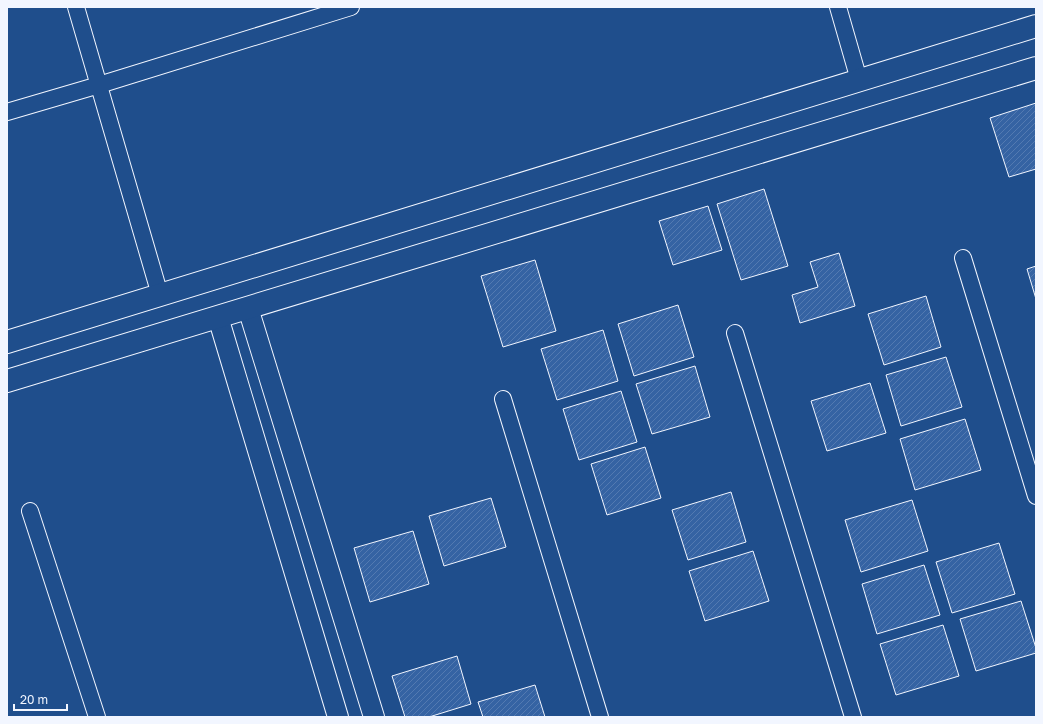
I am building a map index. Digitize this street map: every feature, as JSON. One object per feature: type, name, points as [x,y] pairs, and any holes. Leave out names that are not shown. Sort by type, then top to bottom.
[{"type":"main road","points":[[7,342],[1036,26]]},
{"type":"main road","points":[[7,381],[1036,68]]},
{"type":"street","points":[[76,7],[160,295]]},
{"type":"street","points":[[7,112],[351,7]]},
{"type":"street","points":[[838,7],[859,80]]},
{"type":"street","points":[[963,258],[1036,496]]},
{"type":"street","points":[[248,308],[374,717]]},
{"type":"street","points":[[218,317],[338,717]]},
{"type":"street","points":[[735,333],[853,717]]},
{"type":"street","points":[[503,399],[600,717]]},
{"type":"street","points":[[30,511],[97,717]]},
{"type":"building","points":[[1036,103],[1036,169],[1009,177],[990,118]]},
{"type":"building","points":[[764,189],[788,266],[741,280],[717,204]]},
{"type":"building","points":[[708,206],[722,250],[673,265],[659,221]]},
{"type":"building","points":[[839,253],[855,306],[800,323],[792,295],[818,287],[810,262]]},
{"type":"building","points":[[535,260],[556,331],[503,347],[481,276]]},
{"type":"building","points":[[1036,266],[1036,299],[1027,269]]},
{"type":"building","points":[[926,296],[941,347],[884,365],[868,314]]},
{"type":"building","points":[[678,305],[694,357],[634,376],[618,324]]},
{"type":"building","points":[[603,330],[618,381],[557,400],[541,349]]},
{"type":"building","points":[[946,357],[962,407],[901,426],[886,375]]},
{"type":"building","points":[[695,366],[710,417],[652,434],[636,384]]},
{"type":"building","points":[[870,383],[886,433],[827,451],[811,401]]},
{"type":"building","points":[[621,391],[637,442],[579,460],[563,409]]},
{"type":"building","points":[[965,419],[981,470],[915,490],[900,439]]},
{"type":"building","points":[[645,447],[661,498],[607,515],[591,464]]},
{"type":"building","points":[[731,492],[746,542],[688,560],[672,510]]},
{"type":"building","points":[[491,498],[506,547],[444,566],[429,516]]},
{"type":"building","points":[[912,500],[928,551],[861,572],[845,520]]},
{"type":"building","points":[[413,531],[429,584],[370,602],[354,548]]},
{"type":"building","points":[[999,543],[1015,594],[952,613],[936,562]]},
{"type":"building","points":[[753,551],[769,601],[705,621],[689,571]]},
{"type":"building","points":[[924,565],[940,615],[877,634],[862,584]]},
{"type":"building","points":[[1021,601],[1036,648],[1036,653],[976,671],[960,619]]},
{"type":"building","points":[[943,625],[959,676],[896,695],[880,644]]},
{"type":"building","points":[[457,656],[471,704],[429,717],[405,717],[392,676]]},
{"type":"building","points":[[535,685],[545,717],[483,717],[478,702]]}]
